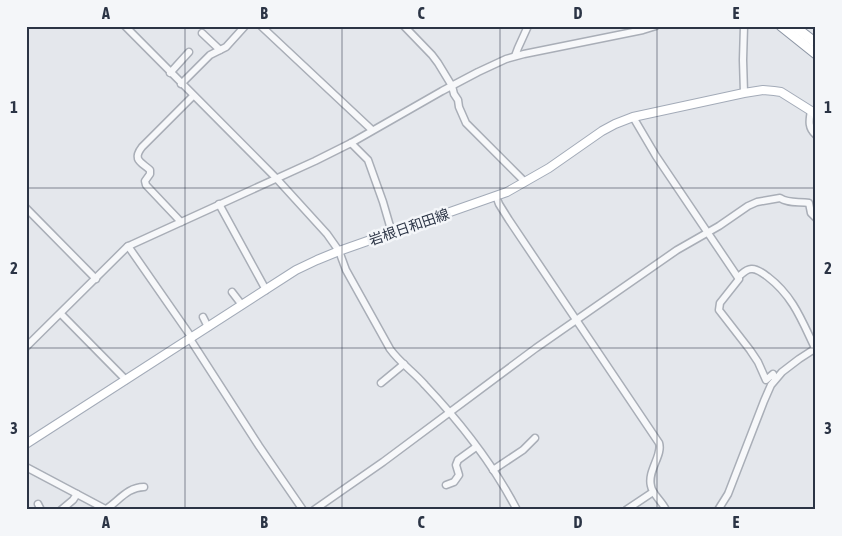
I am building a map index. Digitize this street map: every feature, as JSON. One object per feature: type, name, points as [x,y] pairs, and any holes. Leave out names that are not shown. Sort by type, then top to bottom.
[{"type":"highway","points":[[781,26],[816,54]]},
{"type":"highway","points":[[794,26],[816,43]]},
{"type":"main road","name":"岩根日和田線","points":[[26,444],[308,264],[507,192],[549,168],[615,124],[633,117],[744,93],[768,90],[780,92],[813,112]]},
{"type":"street","points":[[125,26],[276,178],[320,226],[339,252],[346,270],[395,355],[425,384],[476,447],[504,486],[517,510]]},
{"type":"street","points":[[181,84],[210,55],[226,47],[245,26]]},
{"type":"street","points":[[261,26],[372,130]]},
{"type":"street","points":[[404,26],[438,63],[452,86],[466,124],[525,182]]},
{"type":"street","points":[[516,56],[528,26]]},
{"type":"street","points":[[26,347],[128,246],[315,161],[498,63],[516,56],[656,26]]},
{"type":"street","points":[[744,26],[744,93]]},
{"type":"street","points":[[202,33],[220,50]]},
{"type":"street","points":[[170,73],[189,52]]},
{"type":"street","points":[[182,222],[146,185],[145,181],[150,174],[150,170],[139,161],[137,156],[142,147],[193,96]]},
{"type":"street","points":[[813,112],[809,123],[812,132],[816,135]]},
{"type":"street","points":[[633,117],[656,156],[738,278]]},
{"type":"street","points":[[351,142],[368,160],[392,233]]},
{"type":"street","points":[[496,196],[499,204],[659,443],[660,450],[655,460],[650,483],[653,492],[661,500],[666,510]]},
{"type":"street","points":[[314,510],[383,462],[576,319],[677,250],[719,226],[748,206],[757,202],[780,198],[785,202],[809,203],[811,213],[816,218]]},
{"type":"street","points":[[219,204],[266,290]]},
{"type":"street","points":[[26,208],[96,279]]},
{"type":"street","points":[[128,246],[191,338],[303,510]]},
{"type":"street","points":[[718,510],[728,494],[768,391],[775,379],[816,348],[793,303],[780,287],[764,274],[753,269],[747,270],[738,278],[720,303],[719,310],[754,356],[766,380],[774,374],[775,379]]},
{"type":"street","points":[[232,292],[242,306]]},
{"type":"street","points":[[61,314],[126,380]]},
{"type":"street","points":[[203,317],[208,328]]},
{"type":"street","points":[[382,383],[404,364]]},
{"type":"street","points":[[493,470],[523,450],[534,438]]},
{"type":"street","points":[[446,485],[454,482],[459,475],[456,465],[458,460],[476,447]]},
{"type":"street","points":[[26,467],[106,510],[130,491],[137,487],[144,487]]},
{"type":"street","points":[[626,510],[653,492]]},
{"type":"street","points":[[62,510],[77,494]]}]
